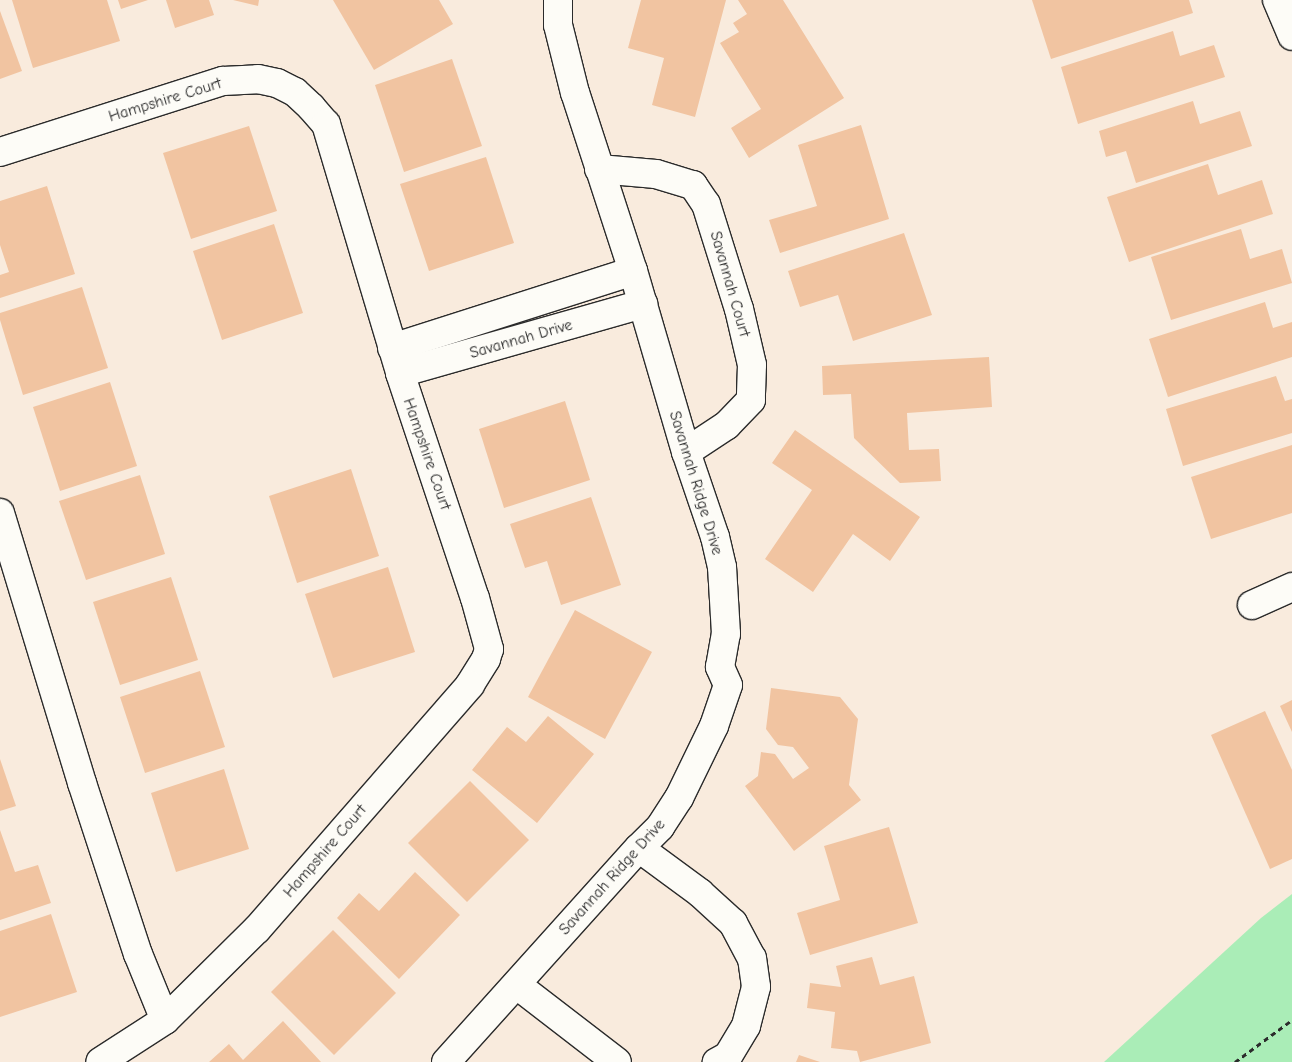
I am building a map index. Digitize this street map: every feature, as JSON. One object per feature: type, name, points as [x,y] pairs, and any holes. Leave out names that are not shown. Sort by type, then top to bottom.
[{"type":"street","name":"Savannah Ridge Drive","points":[[446,1062],[660,827],[678,798],[714,726],[728,684],[720,667],[726,634],[722,567],[715,537],[686,452],[633,271],[570,73],[558,25],[558,0]]},
{"type":"street","points":[[1277,0],[1292,36]]},
{"type":"street","name":"Hampshire Court","points":[[0,152],[223,81],[258,79],[277,83],[295,92],[311,107],[326,124],[396,361],[475,598],[489,649],[486,659],[470,684],[257,929],[165,1020],[100,1062]]},
{"type":"street","name":"Savannah Court","points":[[600,169],[656,174],[693,185],[706,204],[739,309],[752,365],[750,400],[727,425],[686,452]]},
{"type":"street","name":"Savannah Drive","points":[[396,361],[633,271]]},
{"type":"street","name":"Savannah Drive","points":[[396,361],[643,304]]},
{"type":"street","points":[[0,513],[129,927],[165,1020]]},
{"type":"street","points":[[1252,604],[1292,587]]},
{"type":"street","points":[[639,848],[700,893],[733,922],[752,958],[756,987],[746,1026],[728,1056],[716,1062]]},
{"type":"street","points":[[517,985],[617,1062]]},
{"type":"path","points":[[1235,1062],[1292,1020]]},
{"type":"green space","points":[[1292,894],[1292,1062],[1104,1062],[1261,918]]},
{"type":"building","points":[[12,0],[107,0],[120,41],[33,68]]},
{"type":"building","points":[[118,0],[148,0],[121,9]]},
{"type":"building","points":[[166,0],[209,0],[214,15],[175,28]]},
{"type":"building","points":[[233,0],[259,0],[258,6]]},
{"type":"building","points":[[333,0],[439,0],[453,24],[374,70]]},
{"type":"building","points":[[641,0],[726,0],[695,117],[652,105],[664,58],[628,48]]},
{"type":"building","points":[[738,0],[783,0],[844,98],[749,158],[731,128],[761,109],[720,43],[739,32],[733,23],[747,14]]},
{"type":"building","points":[[1032,0],[1189,0],[1193,13],[1051,59]]},
{"type":"building","points":[[0,11],[22,71],[0,79]]},
{"type":"building","points":[[1173,31],[1180,56],[1214,45],[1225,77],[1078,124],[1061,67]]},
{"type":"building","points":[[452,59],[482,146],[404,172],[375,85]]},
{"type":"building","points":[[1193,101],[1200,124],[1240,111],[1252,146],[1136,183],[1126,151],[1106,157],[1099,131]]},
{"type":"building","points":[[861,125],[889,219],[780,253],[769,220],[817,206],[798,145]]},
{"type":"building","points":[[249,126],[277,211],[191,239],[163,153]]},
{"type":"building","points":[[486,157],[514,243],[429,271],[400,184]]},
{"type":"building","points":[[1208,164],[1218,195],[1262,180],[1273,214],[1129,262],[1107,197]]},
{"type":"building","points":[[47,186],[75,274],[0,298],[0,275],[9,272],[0,245],[0,201]]},
{"type":"building","points":[[274,224],[303,313],[222,340],[193,251]]},
{"type":"building","points":[[1241,229],[1250,259],[1282,249],[1292,283],[1171,320],[1151,257]]},
{"type":"building","points":[[904,233],[932,315],[853,341],[838,295],[800,307],[788,271]]},
{"type":"building","points":[[82,287],[108,368],[23,395],[0,320],[0,313]]},
{"type":"building","points":[[1265,302],[1273,328],[1292,322],[1292,357],[1168,397],[1149,339]]},
{"type":"building","points":[[989,357],[992,407],[907,413],[909,450],[939,449],[941,481],[900,483],[854,438],[851,394],[823,395],[822,366]]},
{"type":"building","points":[[1276,376],[1285,401],[1292,399],[1292,433],[1183,466],[1166,409]]},
{"type":"building","points":[[110,382],[137,466],[60,491],[33,407]]},
{"type":"building","points":[[565,401],[590,480],[504,508],[479,429]]},
{"type":"building","points":[[795,430],[920,517],[890,561],[853,534],[813,592],[765,559],[812,490],[772,463]]},
{"type":"building","points":[[1292,445],[1292,513],[1211,539],[1191,477]]},
{"type":"building","points":[[351,469],[379,556],[297,583],[269,496]]},
{"type":"building","points":[[140,475],[165,554],[86,580],[59,501]]},
{"type":"building","points":[[591,497],[621,585],[561,605],[547,561],[525,568],[510,524]]},
{"type":"building","points":[[388,567],[415,652],[333,678],[305,594]]},
{"type":"building","points":[[171,577],[198,660],[120,685],[93,602]]},
{"type":"building","points":[[575,610],[652,652],[605,739],[528,697]]},
{"type":"building","points":[[200,671],[225,747],[145,773],[120,697]]},
{"type":"building","points":[[771,688],[840,697],[858,719],[849,785],[861,800],[794,851],[745,786],[758,776],[761,752],[775,754],[793,779],[809,768],[793,747],[778,745],[766,729]]},
{"type":"building","points":[[1292,700],[1292,732],[1280,706]]},
{"type":"building","points":[[1265,711],[1292,770],[1292,859],[1270,869],[1211,735]]},
{"type":"building","points":[[548,716],[594,754],[537,823],[472,770],[507,727],[526,742]]},
{"type":"building","points":[[0,759],[16,806],[0,811]]},
{"type":"building","points":[[224,769],[249,849],[176,872],[151,793]]},
{"type":"building","points":[[470,781],[529,840],[467,902],[408,843]]},
{"type":"building","points":[[889,827],[918,923],[810,955],[797,913],[840,900],[824,846]]},
{"type":"building","points":[[0,830],[15,872],[38,865],[51,903],[0,920]]},
{"type":"building","points":[[415,872],[460,915],[399,979],[337,918],[359,893],[379,911]]},
{"type":"building","points":[[51,914],[77,992],[0,1017],[0,931]]},
{"type":"building","points":[[333,930],[396,993],[334,1055],[271,992]]},
{"type":"building","points":[[872,957],[880,985],[914,976],[931,1043],[860,1062],[857,1051],[831,1048],[835,1012],[807,1008],[810,983],[841,987],[836,966]]},
{"type":"building","points":[[283,1021],[321,1062],[209,1062],[229,1044],[243,1060]]},
{"type":"building","points":[[799,1055],[820,1062],[796,1062]]}]
